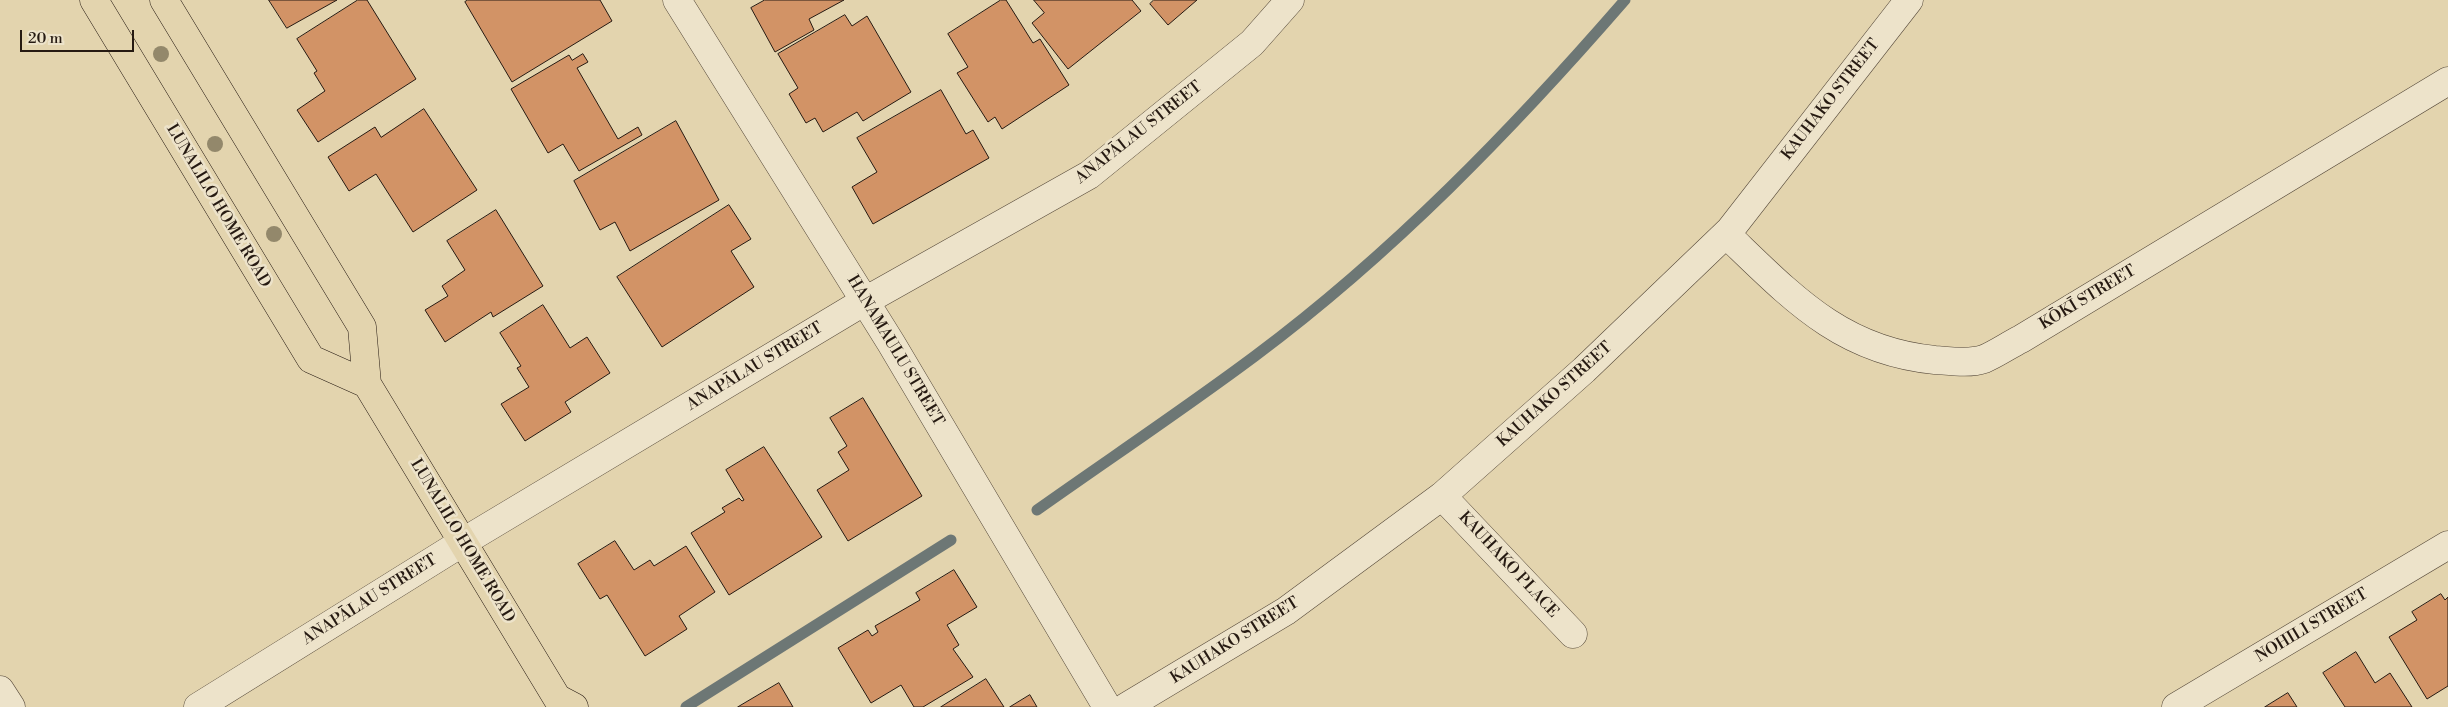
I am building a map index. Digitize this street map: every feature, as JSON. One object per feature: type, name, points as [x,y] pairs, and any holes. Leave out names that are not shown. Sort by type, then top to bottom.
[{"type":"main road","name":"LUNALILO HOME ROAD","points":[[94,0],[311,359],[367,384]]},
{"type":"main road","name":"LUNALILO HOME ROAD","points":[[164,0],[362,327],[367,384],[562,704]]},
{"type":"street","name":"HANAMAULU STREET","points":[[677,0],[865,301],[1107,707]]},
{"type":"street","name":"ANAPĀLAU STREET","points":[[198,707],[463,542],[865,301],[1089,175],[1252,43],[1290,0]]},
{"type":"street","name":"KAUHAKO STREET","points":[[1126,707],[1286,611],[1442,496],[1584,370],[1726,234],[1910,0]]},
{"type":"street","name":"KŌKĪ STREET","points":[[1726,234],[1812,313],[1848,336],[1880,350],[1914,358],[1949,361],[1983,359],[2029,334],[2448,81]]},
{"type":"street","name":"KAUHAKO PLACE","points":[[1442,496],[1573,634]]},
{"type":"street","name":"NOHILI STREET","points":[[2176,707],[2448,545]]},
{"type":"street","points":[[0,690],[10,707]]},
{"type":"building","points":[[269,0],[337,0],[287,28]]},
{"type":"building","points":[[358,0],[367,0],[416,79],[318,142],[297,110],[325,91],[314,73],[317,71],[297,39]]},
{"type":"building","points":[[468,0],[600,0],[612,21],[512,82],[465,2]]},
{"type":"building","points":[[765,0],[844,0],[809,19],[814,30],[775,52],[751,8]]},
{"type":"building","points":[[1001,0],[1006,0],[1033,43],[1040,39],[1069,85],[1002,129],[995,117],[988,122],[957,73],[968,67],[948,34]]},
{"type":"building","points":[[1034,0],[1132,0],[1141,11],[1068,69],[1032,23],[1044,13]]},
{"type":"building","points":[[1154,0],[1197,0],[1168,25],[1150,4]]},
{"type":"building","points":[[845,15],[852,26],[867,16],[911,92],[863,121],[857,112],[823,132],[815,118],[806,123],[789,94],[798,88],[778,54]]},
{"type":"building","points":[[583,54],[588,62],[577,68],[618,139],[638,127],[642,135],[579,171],[563,144],[548,153],[511,89],[569,55],[572,60]]},
{"type":"building","points":[[941,90],[966,134],[973,130],[989,158],[873,224],[852,187],[877,172],[857,138]]},
{"type":"building","points":[[424,109],[477,190],[413,232],[376,174],[349,191],[328,157],[375,127],[381,137]]},
{"type":"building","points":[[676,121],[719,200],[630,251],[615,222],[600,230],[574,181]]},
{"type":"building","points":[[729,205],[751,239],[731,251],[754,287],[662,347],[617,277]]},
{"type":"building","points":[[496,210],[543,286],[493,317],[491,312],[445,342],[425,310],[448,296],[442,286],[465,270],[447,241]]},
{"type":"building","points":[[543,305],[570,348],[587,337],[610,373],[565,402],[571,412],[525,441],[501,404],[529,387],[517,368],[521,366],[500,333]]},
{"type":"building","points":[[863,398],[922,496],[848,541],[817,490],[849,470],[838,452],[847,446],[830,418]]},
{"type":"building","points":[[764,447],[822,537],[729,595],[691,533],[725,512],[722,508],[739,498],[742,501],[744,500],[726,470]]},
{"type":"building","points":[[615,541],[634,570],[650,560],[654,566],[686,546],[715,592],[679,616],[687,629],[645,656],[607,595],[600,599],[578,564]]},
{"type":"building","points":[[954,570],[977,607],[947,625],[959,645],[953,649],[973,677],[923,707],[914,707],[901,685],[871,703],[838,648],[868,630],[872,636],[878,632],[875,626],[920,600],[916,593]]},
{"type":"building","points":[[2441,594],[2445,600],[2448,597],[2448,686],[2427,699],[2389,637],[2417,620],[2412,612]]},
{"type":"building","points":[[2356,652],[2375,683],[2390,673],[2412,707],[2345,707],[2323,673]]},
{"type":"building","points":[[986,679],[1004,707],[941,707]]},
{"type":"building","points":[[779,683],[793,707],[738,707]]},
{"type":"building","points":[[2288,693],[2297,707],[2265,707]]},
{"type":"building","points":[[1030,695],[1037,707],[1010,707]]},
{"type":"waterway","points":[[1037,510],[1255,356],[1355,275],[1450,188],[1539,96],[1625,0]]},
{"type":"waterway","points":[[686,707],[951,540]]}]
